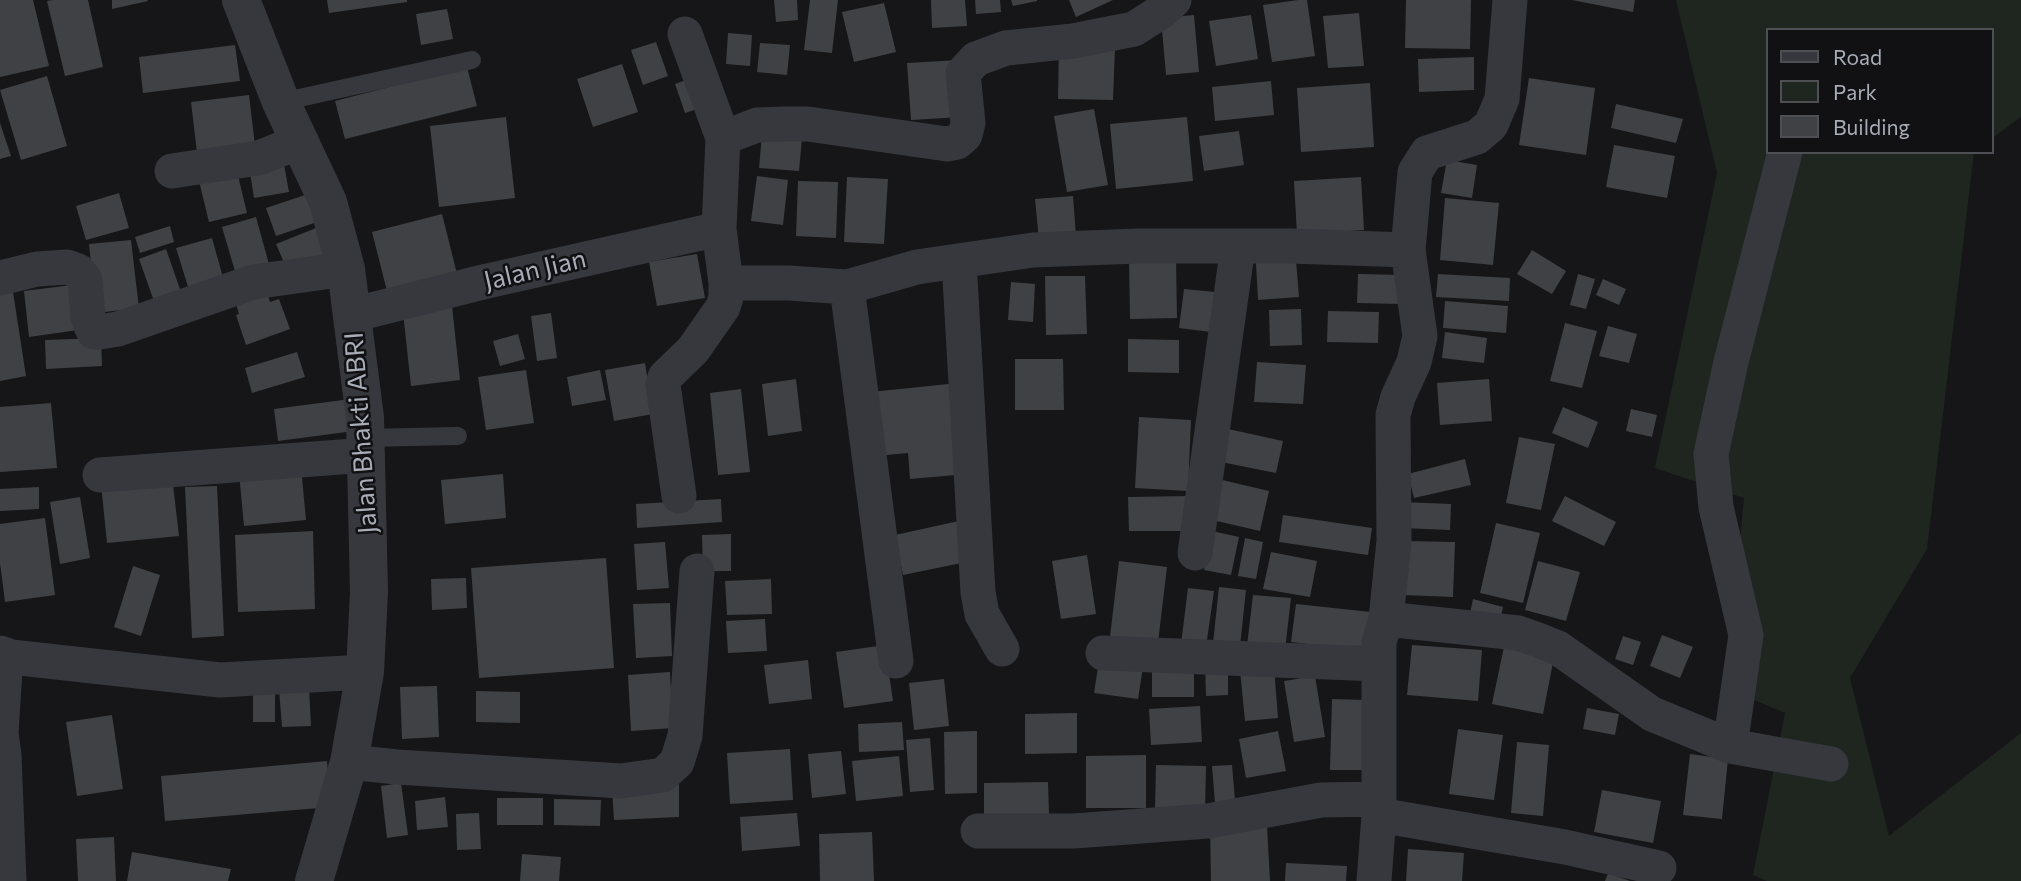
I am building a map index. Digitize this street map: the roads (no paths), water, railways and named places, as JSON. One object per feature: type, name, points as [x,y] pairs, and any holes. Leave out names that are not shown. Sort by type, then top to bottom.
[{"type":"street","name":"Jalan Bhakti ABRI","points":[[242,0],[281,102],[328,202],[346,269],[367,446],[369,592],[365,672],[349,762],[321,880]]},
{"type":"street","points":[[723,138],[757,125],[808,124],[947,144],[957,142],[965,135],[968,123],[963,73],[976,59],[1006,48],[1073,41],[1134,29],[1163,11],[1174,0]]},
{"type":"street","points":[[1374,881],[1379,807],[1379,642],[1387,619],[1394,541],[1393,415],[1414,362],[1420,336],[1408,250],[1415,172],[1427,153],[1477,137],[1491,125],[1502,99],[1510,0]]},
{"type":"street","points":[[679,496],[664,377],[693,350],[723,307],[726,297],[719,229],[723,138],[685,34]]},
{"type":"street","points":[[172,171],[259,158],[301,141]]},
{"type":"street","points":[[1730,746],[1746,635],[1716,507],[1711,454],[1723,396],[1784,154]]},
{"type":"street","name":"Jalan Jian","points":[[352,315],[483,282],[719,229]]},
{"type":"street","points":[[726,283],[847,287],[917,267],[1033,250],[1238,246],[1408,250]]},
{"type":"street","points":[[1195,553],[1238,246]]},
{"type":"street","points":[[959,261],[978,592],[982,614],[1002,649]]},
{"type":"street","points":[[0,278],[37,269],[68,267],[78,271],[85,280],[91,326],[94,332],[100,332],[118,329],[253,282],[346,269]]},
{"type":"street","points":[[847,287],[896,661]]},
{"type":"street","points":[[100,475],[367,446]]},
{"type":"street","points":[[349,762],[621,781],[663,775],[677,762],[685,736],[697,571]]},
{"type":"street","points":[[1387,619],[1518,634],[1538,640],[1558,648],[1652,714],[1730,746],[1831,764]]},
{"type":"street","points":[[1104,653],[1378,664]]},
{"type":"street","points":[[9,881],[4,755],[0,733],[3,654],[220,680],[365,672]]},
{"type":"street","points":[[978,831],[1074,831],[1208,821],[1321,800],[1379,807],[1659,868]]},
{"type":"lane","points":[[281,102],[472,60]]},
{"type":"lane","points":[[367,446],[458,436]]}]
